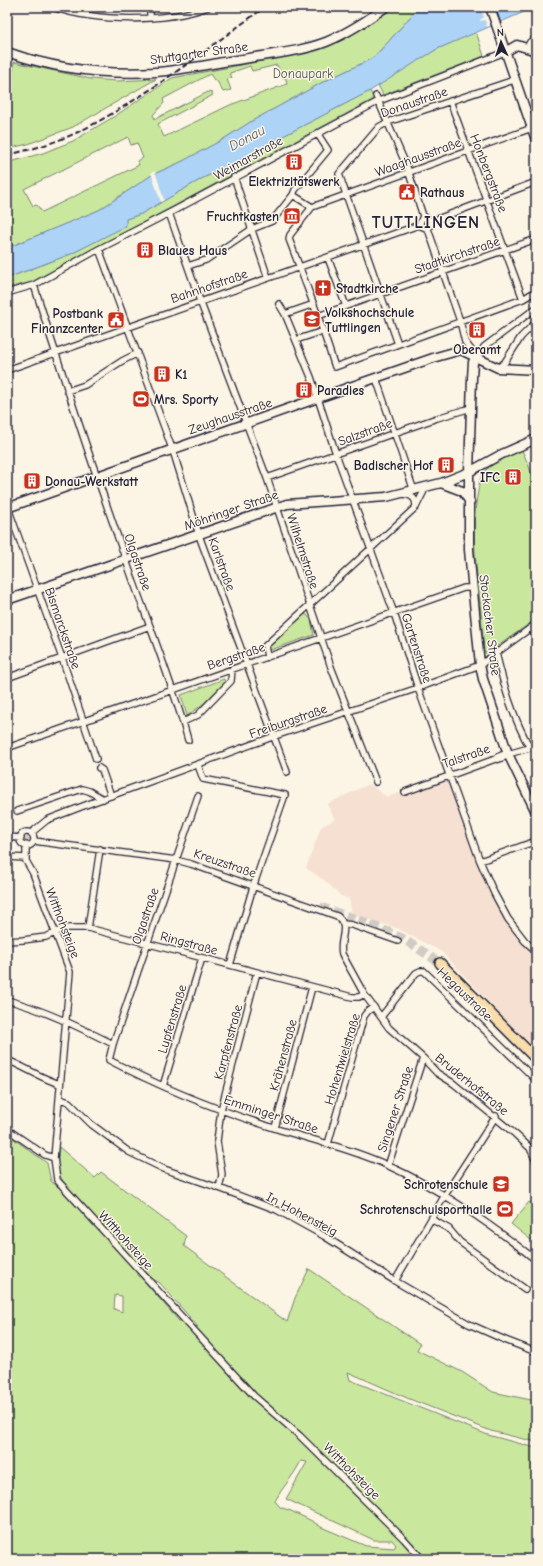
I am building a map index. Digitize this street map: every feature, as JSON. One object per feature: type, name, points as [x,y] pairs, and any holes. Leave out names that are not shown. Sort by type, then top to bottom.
[{"type":"main road","points":[[440,964],[536,1058]]},
{"type":"street","points":[[52,7],[113,18],[150,17],[180,14],[208,7]]},
{"type":"street","points":[[150,7],[150,17]]},
{"type":"street","name":"Stuttgarter Straße","points":[[7,52],[23,58],[87,71],[132,73],[170,71],[309,48],[349,32],[386,7]]},
{"type":"street","points":[[490,7],[536,140]]},
{"type":"street","points":[[527,48],[530,42],[536,39]]},
{"type":"street","points":[[505,52],[517,45],[533,50],[536,54]]},
{"type":"street","name":"Weimarstraße","points":[[7,292],[34,285],[316,133],[377,98],[505,52]]},
{"type":"street","name":"Donaustraße","points":[[347,195],[339,174],[373,132],[379,127],[388,122],[514,80]]},
{"type":"street","points":[[377,98],[408,172],[423,216],[432,221]]},
{"type":"street","name":"Honbergstraße","points":[[450,101],[488,200],[523,299]]},
{"type":"street","name":"Waaghausstraße","points":[[312,207],[532,128]]},
{"type":"street","points":[[188,266],[206,260],[252,229],[272,221],[328,150],[316,133]]},
{"type":"street","points":[[234,177],[268,278]]},
{"type":"street","points":[[536,182],[432,221],[428,229],[466,342],[476,356],[498,368],[536,370]]},
{"type":"street","points":[[294,195],[312,207],[290,235],[289,239],[314,304],[335,367],[523,299],[536,291]]},
{"type":"street","points":[[347,195],[398,344]]},
{"type":"street","name":"Wilhelmstraße","points":[[169,213],[200,301],[278,507],[321,639],[376,782]]},
{"type":"street","points":[[423,216],[419,225],[428,229]]},
{"type":"street","name":"Bahnhofstraße","points":[[7,370],[54,352],[328,258],[419,225]]},
{"type":"street","name":"Stadtkirchstraße","points":[[318,316],[536,239]]},
{"type":"street","name":"Karlstraße","points":[[99,249],[173,449],[199,534],[287,772]]},
{"type":"street","points":[[328,258],[346,306]]},
{"type":"street","name":"Olgastraße","points":[[34,285],[54,352],[96,477],[150,626],[188,740]]},
{"type":"street","name":"Gartenstraße","points":[[279,304],[296,340],[318,398],[336,454],[394,613],[418,688],[480,860],[494,893],[508,919],[525,941],[536,951]]},
{"type":"street","points":[[285,314],[314,304]]},
{"type":"street","points":[[476,356],[484,347],[536,308]]},
{"type":"street","points":[[498,368],[505,362],[521,336],[536,322]]},
{"type":"street","points":[[296,340],[323,331]]},
{"type":"street","name":"Zeughausstraße","points":[[7,507],[96,477],[436,356],[462,350],[476,356]]},
{"type":"street","points":[[67,391],[85,385],[122,361],[138,353]]},
{"type":"street","name":"Stockacher Straße","points":[[476,356],[472,366],[469,472],[469,550],[480,664],[483,679],[508,754],[536,812]]},
{"type":"street","points":[[376,378],[414,491]]},
{"type":"street","name":"Salzstraße","points":[[267,478],[395,432],[466,408],[471,408]]},
{"type":"street","name":"Möhringer Straße","points":[[7,600],[287,504],[353,500],[426,488],[469,472],[502,454],[536,439]]},
{"type":"street","points":[[442,483],[462,491],[470,502]]},
{"type":"street","points":[[267,657],[265,646],[416,507],[426,488]]},
{"type":"street","points":[[402,493],[412,496],[416,501],[416,507]]},
{"type":"street","name":"Bismarckstraße","points":[[7,507],[38,589],[96,759]]},
{"type":"street","name":"Bergstraße","points":[[7,748],[464,588],[473,588]]},
{"type":"street","points":[[7,678],[150,626]]},
{"type":"street","points":[[534,626],[536,637]]},
{"type":"street","name":"Freiburgstraße","points":[[31,833],[47,820],[102,799],[274,736],[418,688],[480,664],[534,626]]},
{"type":"street","name":"Stockacher Straße","points":[[496,653],[505,689],[524,737],[530,748]]},
{"type":"street","points":[[183,722],[198,715],[231,681],[232,669]]},
{"type":"street","name":"Talstraße","points":[[405,792],[450,774],[536,746]]},
{"type":"street","points":[[198,764],[203,779],[285,795],[230,965]]},
{"type":"street","points":[[99,768],[102,770],[111,796]]},
{"type":"street","points":[[17,811],[82,789],[89,791],[102,799]]},
{"type":"street","name":"Olgastraße","points":[[113,1044],[198,796]]},
{"type":"street","points":[[24,833],[31,833],[34,837],[34,841],[30,845],[26,845],[21,842],[20,838],[24,833]]},
{"type":"street","points":[[7,837],[20,838]]},
{"type":"street","name":"Kreuzstraße","points":[[34,841],[176,860],[333,914],[340,918],[344,924],[352,925],[398,941]]},
{"type":"street","points":[[480,860],[536,841]]},
{"type":"street","points":[[7,857],[25,858],[26,845]]},
{"type":"street","points":[[88,928],[100,849]]},
{"type":"street","name":"Witthohsteige","points":[[25,858],[27,865],[33,873],[70,972],[54,1158],[57,1180],[254,1396],[300,1436],[404,1539],[422,1559]]},
{"type":"street","name":"Bruderhofstraße","points":[[344,924],[341,949],[342,954],[364,994],[389,1028],[423,1058],[437,1073],[453,1083],[496,1116],[530,1148],[535,1157]]},
{"type":"street","name":"Ringstraße","points":[[7,941],[46,937],[64,928],[88,928],[257,972],[312,988],[352,997],[359,997],[364,994]]},
{"type":"street","name":"Lupfenstraße","points":[[163,1086],[202,958]]},
{"type":"street","name":"Hegaustraße","points":[[381,1017],[416,973],[424,971],[536,1080]]},
{"type":"street","name":"Karpfenstraße","points":[[219,1188],[222,1175],[217,1141],[221,1110],[257,972]]},
{"type":"street","name":"Krähenstraße","points":[[275,1128],[312,988]]},
{"type":"street","points":[[7,1000],[25,1005],[65,1021],[113,1044]]},
{"type":"street","name":"Hohentwielstraße","points":[[328,1144],[364,1016],[374,1007]]},
{"type":"street","name":"Emminger Straße","points":[[113,1044],[109,1060],[163,1086],[221,1110],[328,1144],[388,1166],[445,1195],[500,1232],[536,1260]]},
{"type":"street","name":"Singener Straße","points":[[388,1166],[423,1058]]},
{"type":"street","points":[[7,1060],[60,1084]]},
{"type":"street","name":"In Hohensteig","points":[[60,1099],[69,1102],[91,1124],[129,1152],[164,1169],[277,1210],[324,1236],[395,1281],[469,1324],[536,1352]]},
{"type":"street","points":[[395,1281],[445,1195],[496,1116]]},
{"type":"street","points":[[7,1129],[45,1155],[54,1158]]},
{"type":"street","points":[[431,1219],[449,1229],[460,1242],[525,1289]]},
{"type":"shaded area","points":[[450,775],[480,860],[508,920],[536,952],[536,1052],[442,952],[397,928],[352,914],[349,899],[341,896],[324,880],[306,868],[321,827],[335,819],[327,804],[369,784],[387,797]]},
{"type":"green space","name":"Donaupark","points":[[393,7],[419,7],[374,57],[323,82],[181,162],[152,175],[99,210],[7,248],[7,163],[43,153],[73,141],[115,116],[172,78],[309,52],[333,44]],"holes":[[[277,65],[282,77],[286,79],[287,84],[230,105],[164,137],[158,124],[213,95],[210,91],[155,119],[153,115],[164,103],[163,99],[210,74],[214,80],[217,81],[223,92],[231,90],[227,79],[232,78],[230,73],[250,66],[252,71]],[[128,137],[131,145],[137,143],[143,158],[137,161],[139,165],[42,212],[37,205],[33,206],[24,189]]]},
{"type":"green space","points":[[476,32],[484,56],[383,95],[378,85],[437,49]]},
{"type":"green space","points":[[14,62],[91,79],[117,81],[156,79],[73,127],[28,144],[7,149],[7,70],[13,71]]},
{"type":"green space","points":[[370,91],[374,99],[32,282],[7,288],[7,278],[71,254],[125,226],[126,219],[141,214],[203,178],[236,163],[285,135]]},
{"type":"green space","points":[[522,450],[536,483],[536,619],[488,653],[484,653],[474,537],[476,506],[480,480],[482,475],[489,467]]},
{"type":"green space","points":[[304,614],[311,620],[314,635],[270,650],[268,648]]},
{"type":"green space","points":[[224,679],[225,682],[203,704],[187,716],[181,695]]},
{"type":"green space","points":[[7,1134],[47,1163],[51,1181],[58,1187],[66,1186],[60,1177],[58,1168],[59,1147],[95,1178],[101,1172],[186,1236],[184,1246],[287,1322],[295,1298],[309,1269],[420,1344],[417,1350],[462,1372],[493,1392],[536,1402],[536,1442],[491,1431],[407,1398],[348,1372],[350,1380],[488,1435],[536,1448],[536,1559],[7,1559]],"holes":[[[127,1253],[153,1279],[160,1283],[198,1327],[179,1321],[123,1257]],[[115,1295],[122,1296],[122,1312],[114,1309]],[[301,1461],[307,1462],[286,1499],[374,1540],[392,1540],[396,1545],[394,1548],[366,1546],[321,1527],[312,1521],[280,1507],[275,1501]]]},
{"type":"green space","points":[[529,1202],[536,1207],[536,1235],[531,1240],[511,1224]]},
{"type":"water","name":"Donau","points":[[419,7],[536,7],[437,49],[370,91],[285,135],[236,163],[203,178],[141,214],[126,219],[126,226],[71,254],[7,278],[7,248],[99,210],[152,175],[181,162],[323,82],[374,57]]},
{"type":"pier","points":[[479,7],[493,7],[498,22],[487,27],[485,20],[480,21],[484,17],[481,9],[475,9]]},
{"type":"pier","points":[[155,171],[164,200],[161,202],[151,173]]},
{"type":"tunnel","points":[[12,837],[42,842]]},
{"type":"tunnel","points":[[320,907],[368,923],[402,938],[440,963]]},
{"type":"railway","points":[[7,155],[59,140],[101,120],[173,74],[265,7]]},
{"type":"place","name":"Elektrizitätswerk","points":[[294,162]]},
{"type":"place","name":"Rathaus","points":[[407,192]]},
{"type":"place","name":"Fruchtkasten","points":[[292,216]]},
{"type":"place","name":"Blaues Haus","points":[[145,250]]},
{"type":"place","name":"Stadtkirche","points":[[323,288]]},
{"type":"place","name":"Volkshochschule Tuttlingen","points":[[312,319]]},
{"type":"place","name":"Postbank Finanzcenter","points":[[116,320]]},
{"type":"place","name":"Oberamt","points":[[477,330]]},
{"type":"place","name":"K1","points":[[162,374]]},
{"type":"place","name":"Paradies","points":[[304,390]]},
{"type":"place","name":"Mrs. Sporty","points":[[141,399]]},
{"type":"place","name":"Badischer Hof","points":[[446,465]]},
{"type":"place","name":"IFC","points":[[513,477]]},
{"type":"place","name":"Donau-Werkstatt","points":[[32,481]]},
{"type":"place","name":"Schrotenschule","points":[[501,1184]]},
{"type":"place","name":"Schrotenschulsporthalle","points":[[505,1209]]},
{"type":"district","name":"TUTTLINGEN","points":[[426,222]]}]
